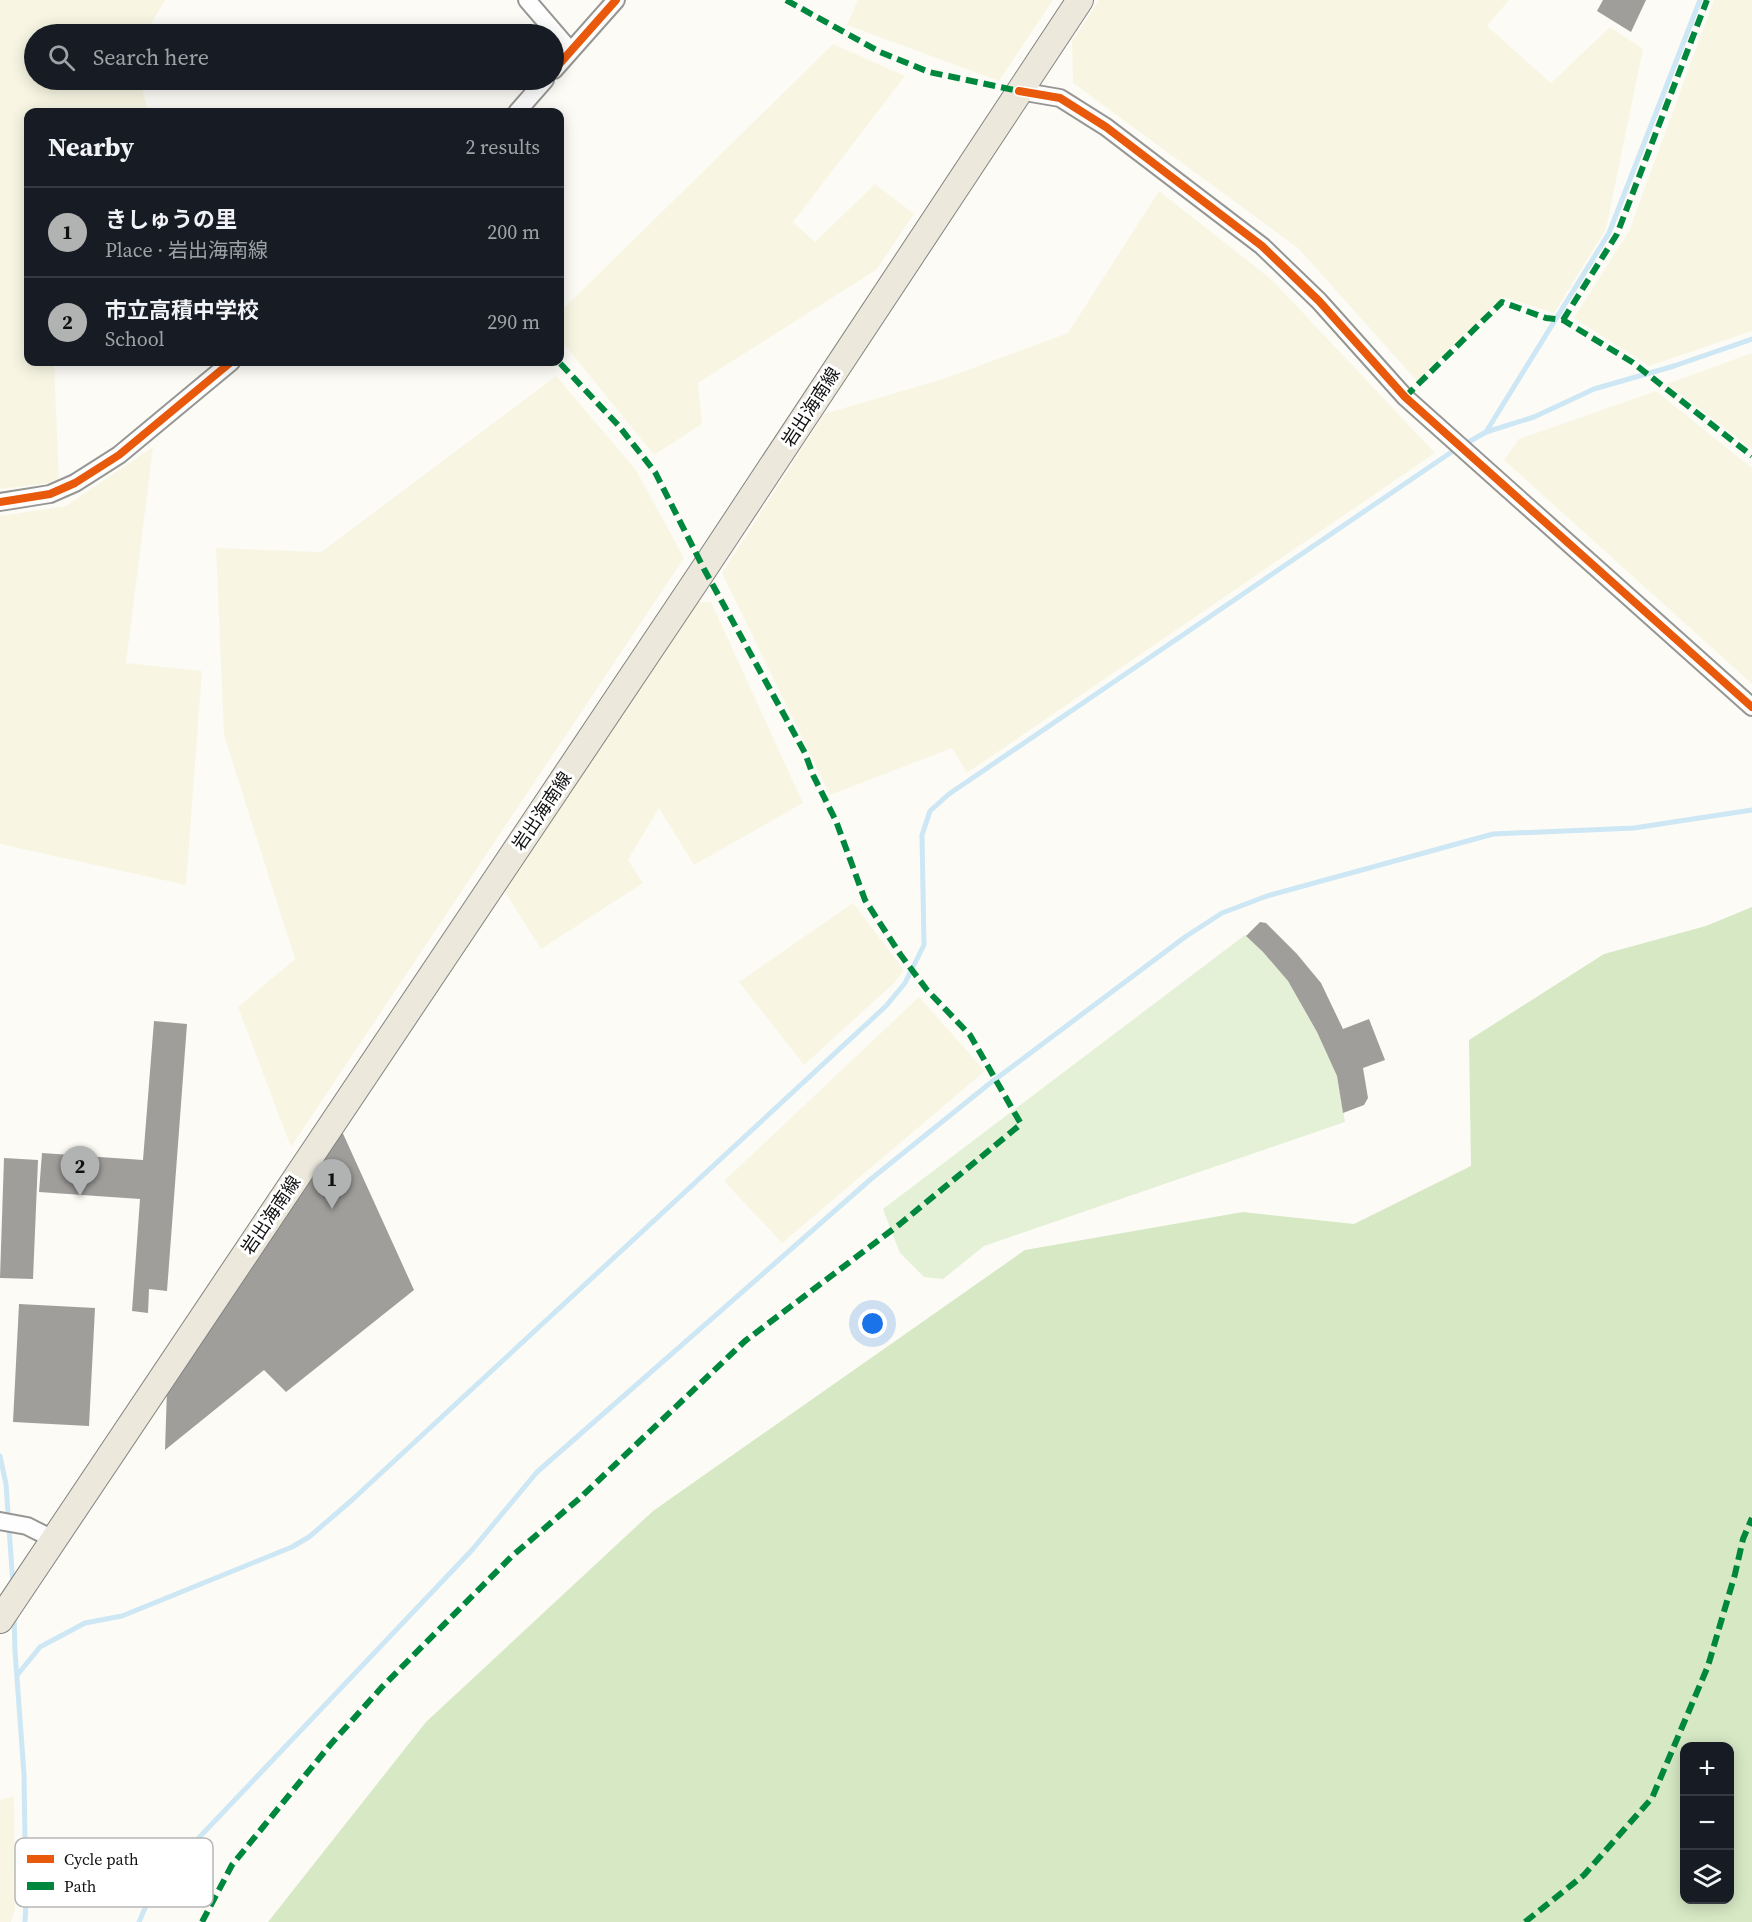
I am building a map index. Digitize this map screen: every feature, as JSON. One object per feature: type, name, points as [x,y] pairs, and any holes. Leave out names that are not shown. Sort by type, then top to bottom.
[{"type":"main road","name":"岩出海南線","points":[[0,1620],[691,588],[1080,0]]},
{"type":"street","points":[[527,0],[548,24]]},
{"type":"street","points":[[564,58],[616,0]]},
{"type":"street","points":[[564,43],[570,50]]},
{"type":"street","points":[[520,108],[536,90]]},
{"type":"street","points":[[1019,91],[1059,98],[1096,121],[1262,246],[1319,301],[1405,397],[1752,707]]},
{"type":"street","points":[[0,502],[50,494],[75,483],[119,455],[226,366]]},
{"type":"street","points":[[0,1521],[27,1526],[53,1539]]},
{"type":"shaded area","points":[[0,0],[165,0],[151,24],[24,24],[24,90],[143,90],[147,108],[24,108],[24,366],[54,366],[59,482],[0,489]]},
{"type":"shaded area","points":[[858,0],[1053,0],[999,81],[847,25]]},
{"type":"shaded area","points":[[1099,0],[1509,0],[1487,26],[1551,83],[1610,27],[1643,49],[1606,229],[1554,313],[1503,297],[1417,381],[1298,248],[1073,83],[1072,41]]},
{"type":"shaded area","points":[[1714,0],[1752,0],[1752,331],[1649,366],[1574,318],[1629,231]]},
{"type":"shaded area","points":[[833,44],[905,76],[793,222],[815,242],[875,184],[914,214],[876,270],[698,383],[702,424],[654,455],[564,344],[564,308]]},
{"type":"shaded area","points":[[1159,191],[1271,279],[1435,453],[967,773],[952,748],[830,795],[722,573],[824,414],[943,379],[1068,333]]},
{"type":"shaded area","points":[[1752,353],[1752,449],[1667,384]]},
{"type":"shaded area","points":[[556,376],[636,470],[684,558],[291,1147],[238,1007],[295,959],[224,735],[216,548],[321,552]]},
{"type":"shaded area","points":[[1656,391],[1752,468],[1752,684],[1504,460],[1519,439]]},
{"type":"shaded area","points":[[153,447],[126,663],[202,671],[186,885],[0,844],[0,516],[66,506]]},
{"type":"shaded area","points":[[698,602],[711,602],[803,803],[694,865],[659,808],[628,860],[643,883],[541,949],[504,890]]},
{"type":"shaded area","points":[[853,903],[904,970],[893,984],[804,1065],[739,982]]},
{"type":"shaded area","points":[[919,997],[985,1071],[782,1243],[724,1181]]},
{"type":"shaded area","points":[[14,1796],[15,1909],[11,1922],[0,1922],[0,1800]]},
{"type":"green space","points":[[1752,907],[1752,1922],[268,1922],[426,1722],[653,1511],[1025,1250],[1243,1212],[1354,1224],[1471,1166],[1469,1040],[1604,954],[1706,926]]},
{"type":"green space","points":[[1245,935],[1288,981],[1317,1032],[1337,1076],[1345,1122],[984,1246],[943,1279],[924,1277],[900,1253],[883,1209]]},
{"type":"building","points":[[1603,0],[1646,0],[1631,32],[1597,11]]},
{"type":"building","points":[[1260,922],[1266,923],[1297,954],[1321,983],[1343,1029],[1369,1019],[1385,1060],[1363,1068],[1368,1098],[1364,1105],[1343,1113],[1337,1076],[1317,1032],[1288,981],[1246,936]]},
{"type":"building","points":[[154,1021],[187,1024],[167,1291],[149,1289],[148,1313],[132,1311],[140,1199],[39,1192],[42,1153],[143,1160]]},
{"type":"building","points":[[340,1127],[414,1290],[286,1392],[264,1370],[165,1450],[167,1389]]},
{"type":"building","points":[[4,1158],[38,1160],[33,1279],[0,1278]]},
{"type":"building","points":[[19,1304],[95,1308],[89,1426],[13,1422]]},
{"type":"waterway","points":[[1486,432],[1609,233],[1700,0]]},
{"type":"waterway","points":[[18,1674],[40,1647],[85,1623],[122,1616],[292,1547],[309,1537],[352,1500],[886,1006],[905,983],[924,945],[922,835],[930,811],[949,794],[1453,451],[1486,432],[1534,417],[1594,389],[1674,366],[1752,339]]},
{"type":"waterway","points":[[199,1838],[472,1550],[537,1472],[871,1179],[989,1084],[1185,937],[1222,913],[1267,896],[1493,834],[1634,828],[1752,810]]},
{"type":"waterway","points":[[0,1456],[6,1484],[13,1585]]},
{"type":"waterway","points":[[14,1615],[24,1774],[25,1838]]},
{"type":"waterway","points":[[25,1922],[26,1907]]},
{"type":"waterway","points":[[139,1922],[146,1907]]},
{"type":"marked path","points":[[786,0],[880,52],[929,72],[1019,91]]},
{"type":"marked path","points":[[1563,320],[1617,234],[1707,0]]},
{"type":"marked path","points":[[1405,397],[1502,302],[1546,318],[1563,320],[1632,362],[1752,456]]},
{"type":"marked path","points":[[213,1901],[232,1865],[330,1745],[382,1687],[511,1557],[581,1497],[745,1341],[900,1224],[1021,1124],[970,1035],[927,990],[900,954],[865,900],[836,821],[813,775],[805,753],[704,569],[655,472],[618,425],[563,366]]},
{"type":"marked path","points":[[1525,1922],[1584,1875],[1652,1798],[1708,1666],[1743,1539],[1752,1518]]},
{"type":"marked path","points":[[202,1922],[210,1907]]},
{"type":"cycle path","points":[[564,59],[616,0]]},
{"type":"cycle path","points":[[1019,91],[1060,98],[1106,127],[1262,246],[1319,301],[1405,397],[1752,707]]},
{"type":"cycle path","points":[[0,502],[50,494],[75,483],[119,455],[226,366]]},
{"type":"place","name":"市立高積中学校","points":[[80,1196]]},
{"type":"place","name":"きしゅうの里","points":[[332,1209]]}]
